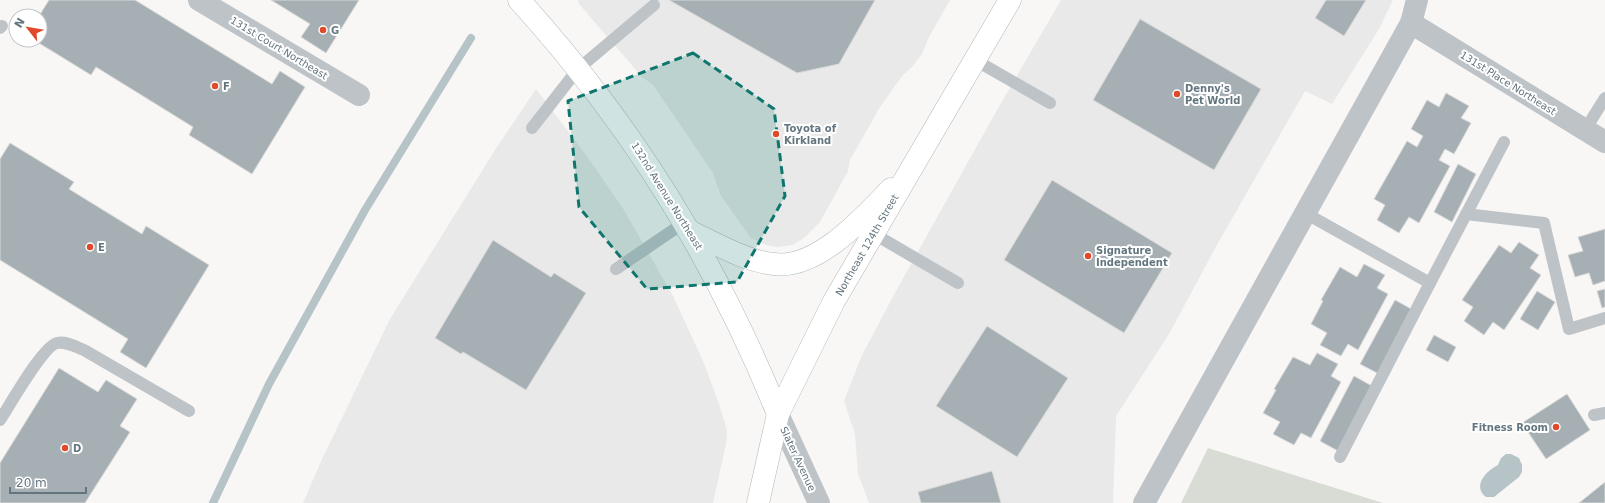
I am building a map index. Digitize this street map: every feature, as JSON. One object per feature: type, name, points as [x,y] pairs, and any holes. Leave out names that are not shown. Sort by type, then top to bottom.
[{"type":"main road","name":"132nd Avenue Northeast","points":[[519,0],[596,90],[644,157],[688,227],[753,353],[778,414]]},
{"type":"main road","name":"Northeast 124th Street","points":[[758,503],[778,414],[834,301],[1010,0]]},
{"type":"main road","points":[[688,227],[751,259],[775,264],[798,262],[821,252],[846,232],[914,164]]},
{"type":"street","name":"131st Court Northeast","points":[[199,0],[359,96]]},
{"type":"street","points":[[1144,503],[1410,23],[1417,0]]},
{"type":"street","name":"131st Place Northeast","points":[[1410,23],[1605,142]]},
{"type":"street","name":"Slater Avenue","points":[[778,414],[819,503]]},
{"type":"lane","points":[[532,128],[578,69],[654,5]]},
{"type":"lane","points":[[975,60],[1050,102]]},
{"type":"lane","points":[[1585,130],[1605,98]]},
{"type":"lane","points":[[1340,457],[1504,142]]},
{"type":"lane","points":[[1305,213],[1430,283]]},
{"type":"lane","points":[[1466,214],[1544,223],[1569,328],[1605,318]]},
{"type":"lane","points":[[616,269],[688,227]]},
{"type":"lane","points":[[874,234],[958,282]]},
{"type":"lane","points":[[0,420],[45,350],[58,343],[84,350],[189,411]]},
{"type":"highlighted area","points":[[693,53],[774,109],[785,196],[737,282],[647,289],[579,207],[568,101]]},
{"type":"shaded area","name":"Toyota of Kirkland","points":[[578,0],[950,0],[929,37],[922,54],[912,67],[902,76],[880,107],[850,160],[848,171],[820,222],[805,237],[793,245],[777,247],[766,245],[751,238],[721,196],[713,173],[653,85],[642,77],[579,4]]},
{"type":"shaded area","points":[[1061,0],[1393,0],[1379,29],[1332,104],[1305,91],[1218,243],[1169,334],[1116,416],[1113,503],[869,503],[858,474],[855,434],[844,401],[862,355],[896,291],[997,110]]},
{"type":"shaded area","points":[[536,89],[589,159],[624,210],[673,296],[703,361],[727,430],[726,444],[713,503],[303,503],[323,457],[390,319],[495,150]]},
{"type":"shaded area","points":[[1208,448],[1383,503],[1181,503]]},
{"type":"shaded area","points":[[1506,454],[1511,454],[1519,458],[1522,465],[1522,472],[1519,477],[1494,497],[1486,497],[1480,488],[1482,479],[1489,471],[1498,465],[1501,458]]},
{"type":"building","name":"F","points":[[49,0],[135,0],[272,84],[280,71],[305,87],[252,174],[189,135],[193,127],[96,67],[91,75],[47,48],[48,8],[44,8]]},
{"type":"building","name":"G","points":[[271,0],[359,0],[326,53],[301,37],[310,24]]},
{"type":"building","points":[[669,0],[875,0],[839,64],[797,73]]},
{"type":"building","points":[[1326,0],[1366,0],[1344,36],[1315,18]]},
{"type":"building","name":"Denny's Pet World","points":[[1140,19],[1261,89],[1214,170],[1093,100]]},
{"type":"building","points":[[1446,93],[1469,106],[1461,118],[1471,123],[1454,154],[1445,149],[1439,160],[1450,166],[1419,223],[1409,217],[1399,233],[1377,220],[1385,205],[1374,199],[1407,141],[1417,147],[1423,136],[1411,129],[1427,100],[1439,107]]},
{"type":"building","name":"E","points":[[10,143],[74,182],[69,189],[142,234],[146,226],[209,265],[146,368],[120,352],[128,339],[0,260],[0,159]]},
{"type":"building","points":[[1458,164],[1476,174],[1452,222],[1434,212]]},
{"type":"building","name":"Signature Independent","points":[[1052,180],[1172,253],[1124,333],[1004,260]]},
{"type":"building","points":[[1605,229],[1605,281],[1593,285],[1589,273],[1575,277],[1568,255],[1583,251],[1578,237]]},
{"type":"building","points":[[493,240],[551,277],[554,273],[586,293],[526,390],[463,352],[461,354],[435,338]]},
{"type":"building","points":[[1519,242],[1539,255],[1530,268],[1541,275],[1504,330],[1493,322],[1484,335],[1464,321],[1473,307],[1462,300],[1499,245],[1511,253]]},
{"type":"building","points":[[1364,264],[1385,275],[1377,288],[1388,294],[1358,350],[1348,344],[1341,356],[1320,345],[1327,333],[1311,324],[1323,301],[1321,300],[1340,267],[1357,277]]},
{"type":"building","points":[[1605,289],[1605,307],[1602,308],[1597,291]]},
{"type":"building","points":[[1537,291],[1555,302],[1538,330],[1520,319]]},
{"type":"building","points":[[1395,300],[1413,310],[1379,374],[1360,364]]},
{"type":"building","points":[[987,326],[1068,378],[1017,457],[936,406]]},
{"type":"building","points":[[1434,335],[1456,347],[1448,362],[1426,350]]},
{"type":"building","points":[[1317,353],[1338,364],[1331,376],[1341,382],[1311,438],[1301,433],[1294,445],[1273,434],[1280,422],[1263,413],[1276,390],[1274,389],[1293,357],[1310,365]]},
{"type":"building","name":"D","points":[[59,368],[98,392],[106,380],[137,399],[120,426],[130,432],[85,503],[0,503],[0,463]]},
{"type":"building","points":[[1354,376],[1372,386],[1338,451],[1320,441]]},
{"type":"building","name":"Fitness Room","points":[[1567,394],[1590,430],[1546,459],[1522,423]]},
{"type":"building","points":[[992,471],[1001,503],[921,503],[918,492]]},
{"type":"building","points":[[1605,482],[1605,503],[1579,503]]},
{"type":"waterway","points":[[213,503],[269,384],[365,210],[471,38]]},
{"type":"place","name":"G","points":[[323,30]]},
{"type":"place","name":"F","points":[[215,86]]},
{"type":"place","name":"Denny's Pet World","points":[[1177,94]]},
{"type":"place","name":"Toyota of Kirkland","points":[[776,134]]},
{"type":"place","name":"E","points":[[90,247]]},
{"type":"place","name":"Signature Independent","points":[[1088,256]]},
{"type":"place","name":"Fitness Room","points":[[1556,427]]},
{"type":"place","name":"D","points":[[65,448]]}]
